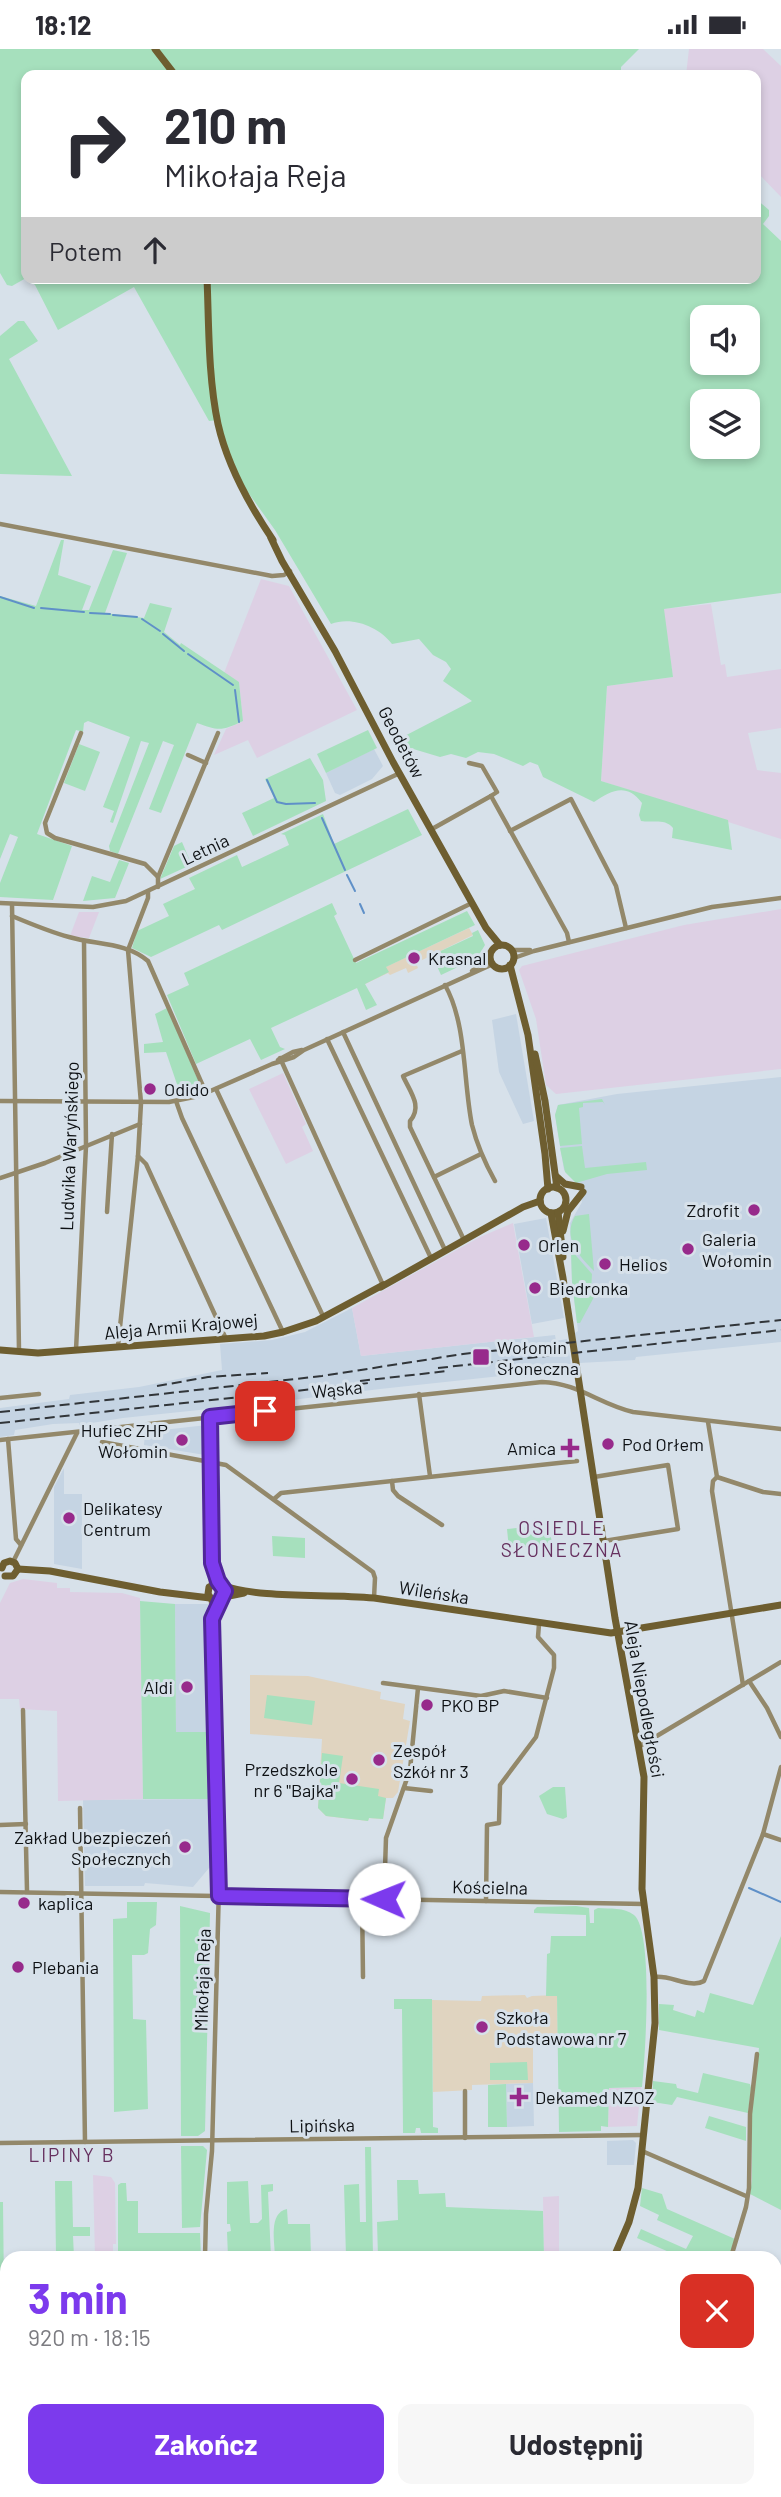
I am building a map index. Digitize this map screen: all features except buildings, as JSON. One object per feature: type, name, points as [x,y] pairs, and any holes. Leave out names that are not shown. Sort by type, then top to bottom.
[{"type":"main road","points":[[155,49],[171,70]]},
{"type":"main road","name":"Geodetów","points":[[207,284],[212,387],[218,423],[237,477],[486,928],[500,945]]},
{"type":"main road","name":"Geodetów","points":[[486,928],[493,964]]},
{"type":"main road","points":[[491,953],[500,945],[511,950],[509,964],[545,1101],[557,1188],[566,1200],[563,1208],[555,1213]]},
{"type":"main road","points":[[493,964],[509,964]]},
{"type":"main road","points":[[528,1035],[548,1189]]},
{"type":"main road","points":[[556,1175],[565,1184],[582,1189],[564,1222],[563,1278]]},
{"type":"main road","points":[[557,1188],[542,1192],[541,1204],[555,1213],[562,1243]]},
{"type":"main road","name":"Aleja Armii Krajowej","points":[[0,1350],[76,1351],[283,1332],[323,1317],[371,1293],[446,1249],[518,1212],[541,1204]]},
{"type":"main road","points":[[555,1213],[582,1393]]},
{"type":"main road","name":"Aleja Niepodległości","points":[[582,1393],[618,1633],[640,1746],[644,1781],[642,1872],[654,1977],[655,2023],[638,2188],[632,2214],[617,2251]]},
{"type":"main road","points":[[0,1584],[2,1570],[7,1562],[167,1593],[210,1598],[216,1586]]},
{"type":"main road","points":[[2,1570],[13,1576],[16,1565]]},
{"type":"main road","points":[[192,1594],[216,1586]]},
{"type":"main road","points":[[216,1586],[222,1599]]},
{"type":"main road","name":"Wileńska","points":[[216,1586],[244,1593],[374,1598],[539,1624],[618,1633],[781,1605]]},
{"type":"main road","name":"Wileńska","points":[[210,1598],[222,1599],[244,1593]]},
{"type":"street","points":[[0,524],[272,576],[284,575],[290,571]]},
{"type":"street","points":[[81,733],[45,823],[46,830],[55,838],[150,866],[158,877]]},
{"type":"street","points":[[158,887],[158,877],[218,733]]},
{"type":"street","points":[[188,755],[206,763]]},
{"type":"street","points":[[432,829],[497,792],[482,766],[470,763]]},
{"type":"street","name":"Letnia","points":[[0,903],[93,907],[118,904],[400,773]]},
{"type":"street","points":[[491,796],[567,933],[569,942]]},
{"type":"street","points":[[510,831],[571,799],[616,886],[626,928]]},
{"type":"street","points":[[118,1347],[141,1103],[128,950],[148,892]]},
{"type":"street","points":[[509,964],[534,951],[712,907],[781,898]]},
{"type":"street","points":[[355,960],[472,903]]},
{"type":"street","points":[[12,904],[19,1352]]},
{"type":"street","points":[[12,916],[59,934],[109,944],[144,958],[154,972],[206,1093]]},
{"type":"street","name":"Ludwika Waryńskiego","points":[[76,1351],[87,1103],[84,941]]},
{"type":"street","points":[[511,950],[534,951]]},
{"type":"street","points":[[468,974],[491,953]]},
{"type":"street","points":[[0,1101],[141,1103],[176,1101],[206,1093],[281,1060],[294,1057],[304,1049],[493,964]]},
{"type":"street","points":[[445,985],[454,1005],[472,1123],[481,1154],[495,1181]]},
{"type":"street","points":[[343,1032],[446,1249]]},
{"type":"street","points":[[327,1039],[431,1258]]},
{"type":"street","points":[[461,1051],[403,1076],[417,1108],[410,1127],[464,1240]]},
{"type":"street","points":[[281,1060],[383,1285]]},
{"type":"street","points":[[216,1089],[323,1317]]},
{"type":"street","points":[[176,1101],[283,1332]]},
{"type":"street","points":[[0,1178],[16,1174],[140,1123]]},
{"type":"street","points":[[107,1212],[112,1134]]},
{"type":"street","points":[[434,1177],[481,1154]]},
{"type":"street","points":[[138,1156],[146,1164],[226,1339]]},
{"type":"street","name":"Wąska","points":[[0,1440],[542,1382],[574,1387],[582,1393],[633,1412],[781,1429]]},
{"type":"street","points":[[0,1398],[39,1394]]},
{"type":"street","points":[[419,1394],[430,1476]]},
{"type":"street","points":[[210,1417],[212,1563],[216,1586]]},
{"type":"street","points":[[708,1422],[717,1477]]},
{"type":"street","points":[[16,1565],[21,1545],[77,1432]]},
{"type":"street","points":[[8,1439],[16,1541],[21,1545]]},
{"type":"street","points":[[102,1442],[211,1460],[226,1465],[373,1572],[374,1598]]},
{"type":"street","points":[[274,1499],[281,1493],[577,1461]]},
{"type":"street","points":[[593,1477],[668,1465],[678,1529],[603,1541]]},
{"type":"street","points":[[717,1477],[763,1492],[781,1494]]},
{"type":"street","points":[[717,1477],[713,1481],[712,1491],[743,1685]]},
{"type":"street","points":[[392,1481],[393,1490],[398,1496],[442,1525]]},
{"type":"street","name":"Mikołaja Reja","points":[[205,2251],[212,2140],[219,1896],[210,1598]]},
{"type":"street","name":"Mikołaja Reja","points":[[212,1619],[222,1599]]},
{"type":"street","points":[[486,1901],[487,1825],[499,1823],[500,1785],[534,1741],[555,1659],[539,1640],[539,1624]]},
{"type":"street","points":[[640,1746],[781,1663]]},
{"type":"street","points":[[749,1681],[767,1708],[781,1737]]},
{"type":"street","points":[[383,1683],[481,1696],[508,1691],[547,1698]]},
{"type":"street","points":[[384,1899],[386,1838],[412,1756],[418,1688]]},
{"type":"street","points":[[23,1710],[27,1891]]},
{"type":"street","points":[[654,1977],[666,1976],[694,1985],[704,1981],[763,1834],[781,1767]]},
{"type":"street","points":[[404,1788],[431,1791]]},
{"type":"street","points":[[80,1808],[85,2142]]},
{"type":"street","points":[[0,1825],[26,1824]]},
{"type":"street","points":[[763,1834],[781,1840]]},
{"type":"street","name":"Kościelna","points":[[0,1892],[644,1904]]},
{"type":"street","points":[[362,1898],[362,1977]]},
{"type":"street","points":[[733,2251],[746,2207],[750,2114],[757,2054]]},
{"type":"street","points":[[465,2091],[465,2137]]},
{"type":"street","name":"Lipińska","points":[[0,2143],[644,2135]]},
{"type":"street","points":[[642,2151],[746,2196]]},
{"type":"shaded area","points":[[689,49],[763,49],[781,66],[781,197],[761,176],[761,70],[687,70]]},
{"type":"shaded area","points":[[261,579],[289,586],[357,710],[257,758],[248,740],[214,755],[226,729],[243,721],[239,682],[224,673]]},
{"type":"shaded area","points":[[711,604],[721,665],[725,664],[727,677],[781,669],[781,728],[748,733],[757,770],[781,773],[781,839],[601,781],[607,686],[673,677],[663,609]]},
{"type":"shaded area","points":[[374,749],[383,766],[372,779],[340,795],[335,793],[326,773]]},
{"type":"shaded area","points":[[781,909],[781,1069],[556,1094],[546,1085],[536,1019],[519,970],[522,966],[684,925]]},
{"type":"shaded area","points":[[79,912],[99,912],[89,938],[70,936]]},
{"type":"shaded area","name":"Krasnal","points":[[469,928],[473,935],[416,963],[418,968],[408,973],[406,968],[390,975],[388,973],[365,984],[362,978]]},
{"type":"shaded area","points":[[516,1014],[534,1121],[523,1124],[499,1072],[492,1020]]},
{"type":"shaded area","points":[[283,1073],[306,1124],[302,1127],[313,1151],[286,1164],[249,1089]]},
{"type":"shaded area","points":[[781,1077],[781,1342],[636,1357],[635,1360],[579,1363],[570,1223],[582,1202],[576,1181],[564,1170],[555,1115],[558,1105],[617,1094]]},
{"type":"shaded area","points":[[546,1218],[564,1318],[532,1324],[514,1224]]},
{"type":"shaded area","points":[[513,1223],[534,1337],[361,1356],[352,1308],[480,1237]]},
{"type":"shaded area","points":[[352,1308],[361,1356],[555,1335],[556,1341],[567,1339],[571,1364],[568,1364],[569,1368],[549,1373],[380,1389],[284,1401],[284,1404],[275,1405],[274,1402],[79,1425],[53,1424],[15,1430],[14,1435],[0,1437],[0,1408],[69,1399],[70,1395],[139,1387],[222,1370],[220,1344],[272,1340],[305,1332]]},
{"type":"shaded area","points":[[207,1425],[205,1455],[144,1445],[145,1432]]},
{"type":"shaded area","points":[[64,1468],[64,1494],[82,1494],[82,1569],[54,1564],[54,1487]]},
{"type":"shaded area","points":[[23,1579],[57,1583],[57,1588],[70,1588],[70,1592],[122,1593],[140,1598],[143,1799],[58,1801],[57,1711],[20,1709],[19,1699],[0,1699],[0,1603],[10,1583]]},
{"type":"shaded area","points":[[175,1604],[208,1604],[212,1732],[176,1733]]},
{"type":"shaded area","points":[[250,1675],[308,1676],[381,1692],[380,1699],[405,1704],[403,1719],[410,1721],[398,1792],[393,1798],[386,1798],[383,1819],[369,1818],[368,1821],[326,1816],[318,1808],[322,1739],[250,1734]]},
{"type":"shaded area","points":[[213,1799],[213,1868],[209,1868],[193,1887],[145,1883],[144,1886],[85,1886],[83,1800]]},
{"type":"shaded area","name":"Szkoła Podstawowa nr 7","points":[[525,1995],[527,1998],[557,1995],[558,2045],[533,2045],[533,2083],[472,2085],[472,2090],[433,2092],[432,2000],[481,2001],[482,1996]]},
{"type":"shaded area","points":[[533,2083],[534,2126],[507,2127],[506,2084]]},
{"type":"shaded area","points":[[641,2087],[637,2126],[608,2127],[609,2088]]},
{"type":"shaded area","points":[[633,2140],[636,2143],[634,2165],[607,2165],[607,2141]]},
{"type":"shaded area","points":[[93,2175],[111,2177],[115,2183],[116,2244],[113,2244],[113,2251],[95,2251]]},
{"type":"shaded area","points":[[559,2196],[559,2251],[544,2251],[543,2197]]},
{"type":"green space","points":[[0,49],[639,49],[621,70],[21,70],[21,281],[12,286],[7,285],[0,273]]},
{"type":"green space","points":[[761,203],[769,210],[769,216],[763,224],[781,241],[781,593],[664,609],[673,677],[607,686],[601,781],[728,820],[732,850],[672,838],[673,828],[670,825],[658,821],[641,821],[639,815],[642,803],[630,792],[612,792],[594,802],[543,777],[538,765],[530,762],[523,766],[494,754],[478,752],[466,758],[451,754],[440,757],[410,748],[406,765],[393,742],[472,701],[443,681],[451,669],[446,662],[433,655],[419,639],[392,644],[373,628],[356,622],[331,624],[275,530],[237,477],[218,420],[209,421],[134,287],[58,330],[34,284],[761,284]]},
{"type":"green space","points":[[18,321],[24,321],[38,341],[9,359],[72,476],[0,474],[0,336]]},
{"type":"green space","points":[[61,540],[64,540],[58,575],[91,586],[82,610],[89,610],[113,550],[127,553],[105,613],[144,618],[150,603],[172,608],[164,632],[239,682],[243,721],[220,729],[197,723],[161,813],[149,809],[174,745],[163,741],[118,854],[110,851],[109,846],[149,743],[141,741],[113,823],[110,822],[114,811],[103,807],[130,737],[88,721],[84,723],[83,732],[76,730],[37,834],[72,846],[53,900],[0,897],[0,883],[18,837],[10,834],[0,859],[0,596],[36,606]]},
{"type":"green space","points":[[368,730],[377,748],[326,773],[317,754]]},
{"type":"green space","points":[[79,744],[100,752],[85,791],[64,783]]},
{"type":"green space","points":[[310,758],[323,780],[326,801],[253,836],[242,813],[274,798],[265,779]]},
{"type":"green space","points":[[408,809],[422,835],[222,930],[219,925],[151,957],[132,948],[137,931],[169,916],[163,904],[195,889],[189,878],[237,855],[242,867],[289,845],[285,835],[281,834],[323,814],[334,844]]},
{"type":"green space","points":[[182,842],[190,861],[195,863],[160,879],[174,846]]},
{"type":"green space","points":[[119,860],[129,863],[115,898],[83,901],[92,876],[110,882]]},
{"type":"green space","points":[[332,903],[337,914],[334,916],[356,963],[467,911],[475,925],[386,967],[389,972],[365,984],[377,1005],[366,1010],[357,988],[271,1028],[280,1047],[285,1049],[261,1060],[250,1039],[196,1064],[167,995],[189,985],[184,973]]},
{"type":"green space","points":[[478,930],[485,945],[477,958],[441,975],[432,955],[473,936],[472,933]]},
{"type":"green space","points":[[167,1008],[201,1087],[180,1093],[166,1052],[144,1053],[144,1044],[163,1042],[155,1014]]},
{"type":"green space","points":[[602,1099],[605,1105],[603,1102],[583,1103],[583,1107],[579,1108],[582,1144],[560,1146],[555,1115],[558,1105]]},
{"type":"green space","points":[[582,1146],[585,1168],[646,1162],[647,1170],[607,1174],[576,1183],[565,1172],[560,1148]]},
{"type":"green space","points":[[589,1214],[594,1271],[578,1253],[570,1232],[575,1216]]},
{"type":"green space","points":[[571,1250],[592,1274],[591,1292],[594,1297],[580,1323],[577,1323]]},
{"type":"green space","points":[[549,1524],[552,1544],[509,1549],[507,1529]]},
{"type":"green space","points":[[272,1536],[305,1538],[305,1558],[273,1556]]},
{"type":"green space","points":[[140,1601],[175,1604],[176,1732],[212,1732],[213,1799],[143,1799]]},
{"type":"green space","points":[[267,1695],[315,1701],[312,1725],[264,1718]]},
{"type":"green space","points":[[322,1753],[343,1756],[339,1783],[379,1789],[378,1796],[386,1798],[383,1819],[369,1818],[368,1821],[326,1816],[318,1808]]},
{"type":"green space","points":[[553,1787],[565,1787],[567,1817],[563,1819],[547,1814],[539,1796]]},
{"type":"green space","points":[[127,1902],[157,1902],[156,1925],[150,1929],[148,1953],[132,1955],[133,2019],[146,2020],[148,2109],[114,2112],[113,1919],[127,1918]]},
{"type":"green space","points":[[180,1906],[210,1913],[205,2131],[198,2136],[181,2136]]},
{"type":"green space","points":[[537,1907],[589,1908],[590,1923],[594,1923],[594,1910],[598,1908],[630,1912],[640,1926],[644,1945],[647,1997],[642,2087],[609,2088],[608,2127],[601,2126],[601,2131],[559,2132],[557,1996],[546,1996],[547,1954],[550,1953],[551,1936],[586,1936],[586,1915],[534,1913],[534,1910]]},
{"type":"green space","points":[[781,1936],[781,2210],[750,2194],[752,2112],[759,2048],[659,2030],[659,2004],[674,2005],[673,2010],[695,2017],[697,2010],[704,2013],[710,1993],[753,2005]]},
{"type":"green space","points":[[394,1999],[432,1999],[433,2127],[438,2128],[438,2133],[421,2133],[420,2128],[416,2128],[415,2133],[403,2133],[402,2009],[394,2009]]},
{"type":"green space","points":[[527,2062],[528,2080],[490,2080],[490,2063]]},
{"type":"green space","points":[[703,2073],[750,2084],[748,2113],[677,2097],[672,2105],[652,2102],[653,2081],[676,2084],[677,2088],[698,2093]]},
{"type":"green space","points":[[506,2084],[507,2127],[488,2127],[488,2085]]},
{"type":"green space","points":[[709,2116],[746,2127],[746,2141],[705,2128]]},
{"type":"green space","points":[[181,2146],[203,2146],[207,2150],[200,2227],[182,2228]]},
{"type":"green space","points":[[365,2147],[371,2147],[373,2251],[346,2251],[344,2185],[359,2184],[360,2222],[366,2222]]},
{"type":"green space","points":[[397,2180],[418,2180],[419,2194],[445,2193],[446,2207],[543,2211],[544,2251],[378,2251],[377,2222],[398,2220]]},
{"type":"green space","points":[[55,2181],[72,2181],[73,2227],[90,2227],[90,2236],[73,2236],[74,2251],[56,2251]]},
{"type":"green space","points":[[248,2181],[250,2223],[258,2223],[262,2219],[261,2185],[273,2184],[273,2191],[268,2192],[271,2251],[228,2251],[227,2232],[231,2231],[230,2224],[227,2224],[227,2182]]},
{"type":"green space","points":[[126,2183],[127,2201],[138,2201],[138,2233],[200,2233],[201,2251],[118,2251],[118,2185]]},
{"type":"green space","points":[[642,2188],[662,2194],[667,2209],[735,2239],[731,2251],[667,2251],[637,2238],[641,2229],[686,2249],[693,2236],[657,2220],[659,2215],[640,2206]]},
{"type":"green space","points":[[0,2202],[3,2202],[4,2251],[0,2251]]},
{"type":"green space","points":[[287,2209],[288,2224],[310,2224],[311,2251],[275,2251],[275,2222],[281,2212]]},
{"type":"waterway","points":[[0,597],[34,608]]},
{"type":"waterway","points":[[41,608],[84,612]]},
{"type":"waterway","points":[[90,613],[110,614]]},
{"type":"waterway","points":[[113,615],[137,617]]},
{"type":"waterway","points":[[142,619],[160,631]]},
{"type":"waterway","points":[[163,634],[184,651]]},
{"type":"waterway","points":[[188,654],[233,685]]},
{"type":"waterway","points":[[235,690],[239,722]]},
{"type":"waterway","points":[[267,780],[277,802],[315,803]]},
{"type":"waterway","points":[[322,818],[345,870]]},
{"type":"waterway","points":[[347,875],[355,891]]},
{"type":"waterway","points":[[360,904],[364,913]]},
{"type":"waterway","points":[[749,1888],[781,1902]]},
{"type":"railway","points":[[0,1412],[322,1376],[463,1354],[781,1320]]},
{"type":"railway","points":[[438,1368],[781,1330]]},
{"type":"railway","points":[[360,1381],[447,1371]]},
{"type":"railway","points":[[157,1386],[208,1377],[268,1373]]},
{"type":"railway","points":[[0,1423],[369,1383]]},
{"type":"place","name":"Krasnal","points":[[414,958]]},
{"type":"place","name":"Odido","points":[[150,1089]]},
{"type":"place","name":"Zdrofit","points":[[754,1210]]},
{"type":"place","name":"Orlen","points":[[524,1245]]},
{"type":"place","name":"Galeria Wołomin","points":[[688,1249]]},
{"type":"place","name":"Helios","points":[[605,1264]]},
{"type":"place","name":"Biedronka","points":[[535,1288]]},
{"type":"place","name":"Wołomin Słoneczna","points":[[481,1357]]},
{"type":"place","name":"Hufiec ZHP Wołomin","points":[[182,1440]]},
{"type":"place","name":"Pod Orłem","points":[[608,1444]]},
{"type":"place","name":"Amica","points":[[570,1448]]},
{"type":"place","name":"Delikatesy Centrum","points":[[69,1518]]},
{"type":"place","name":"Aldi","points":[[187,1687]]},
{"type":"place","name":"PKO BP","points":[[427,1705]]},
{"type":"place","name":"Zespół Szkół nr 3","points":[[379,1760]]},
{"type":"place","name":"Przedszkole nr 6 \"Bajka\"","points":[[352,1779]]},
{"type":"place","name":"Zakład Ubezpieczeń Społecznych","points":[[185,1847]]},
{"type":"place","name":"kaplica","points":[[24,1903]]},
{"type":"place","name":"Plebania","points":[[18,1967]]},
{"type":"place","name":"Szkoła Podstawowa nr 7","points":[[482,2027]]},
{"type":"place","name":"Dekamed NZOZ","points":[[519,2097]]},
{"type":"district","name":"OSIEDLE SŁONECZNA","points":[[562,1538]]},
{"type":"district","name":"LIPINY B","points":[[72,2154]]},
{"type":"route","points":[[265,1411],[210,1417],[212,1563],[219,1584],[225,1591],[212,1619],[219,1896],[384,1899]]}]
